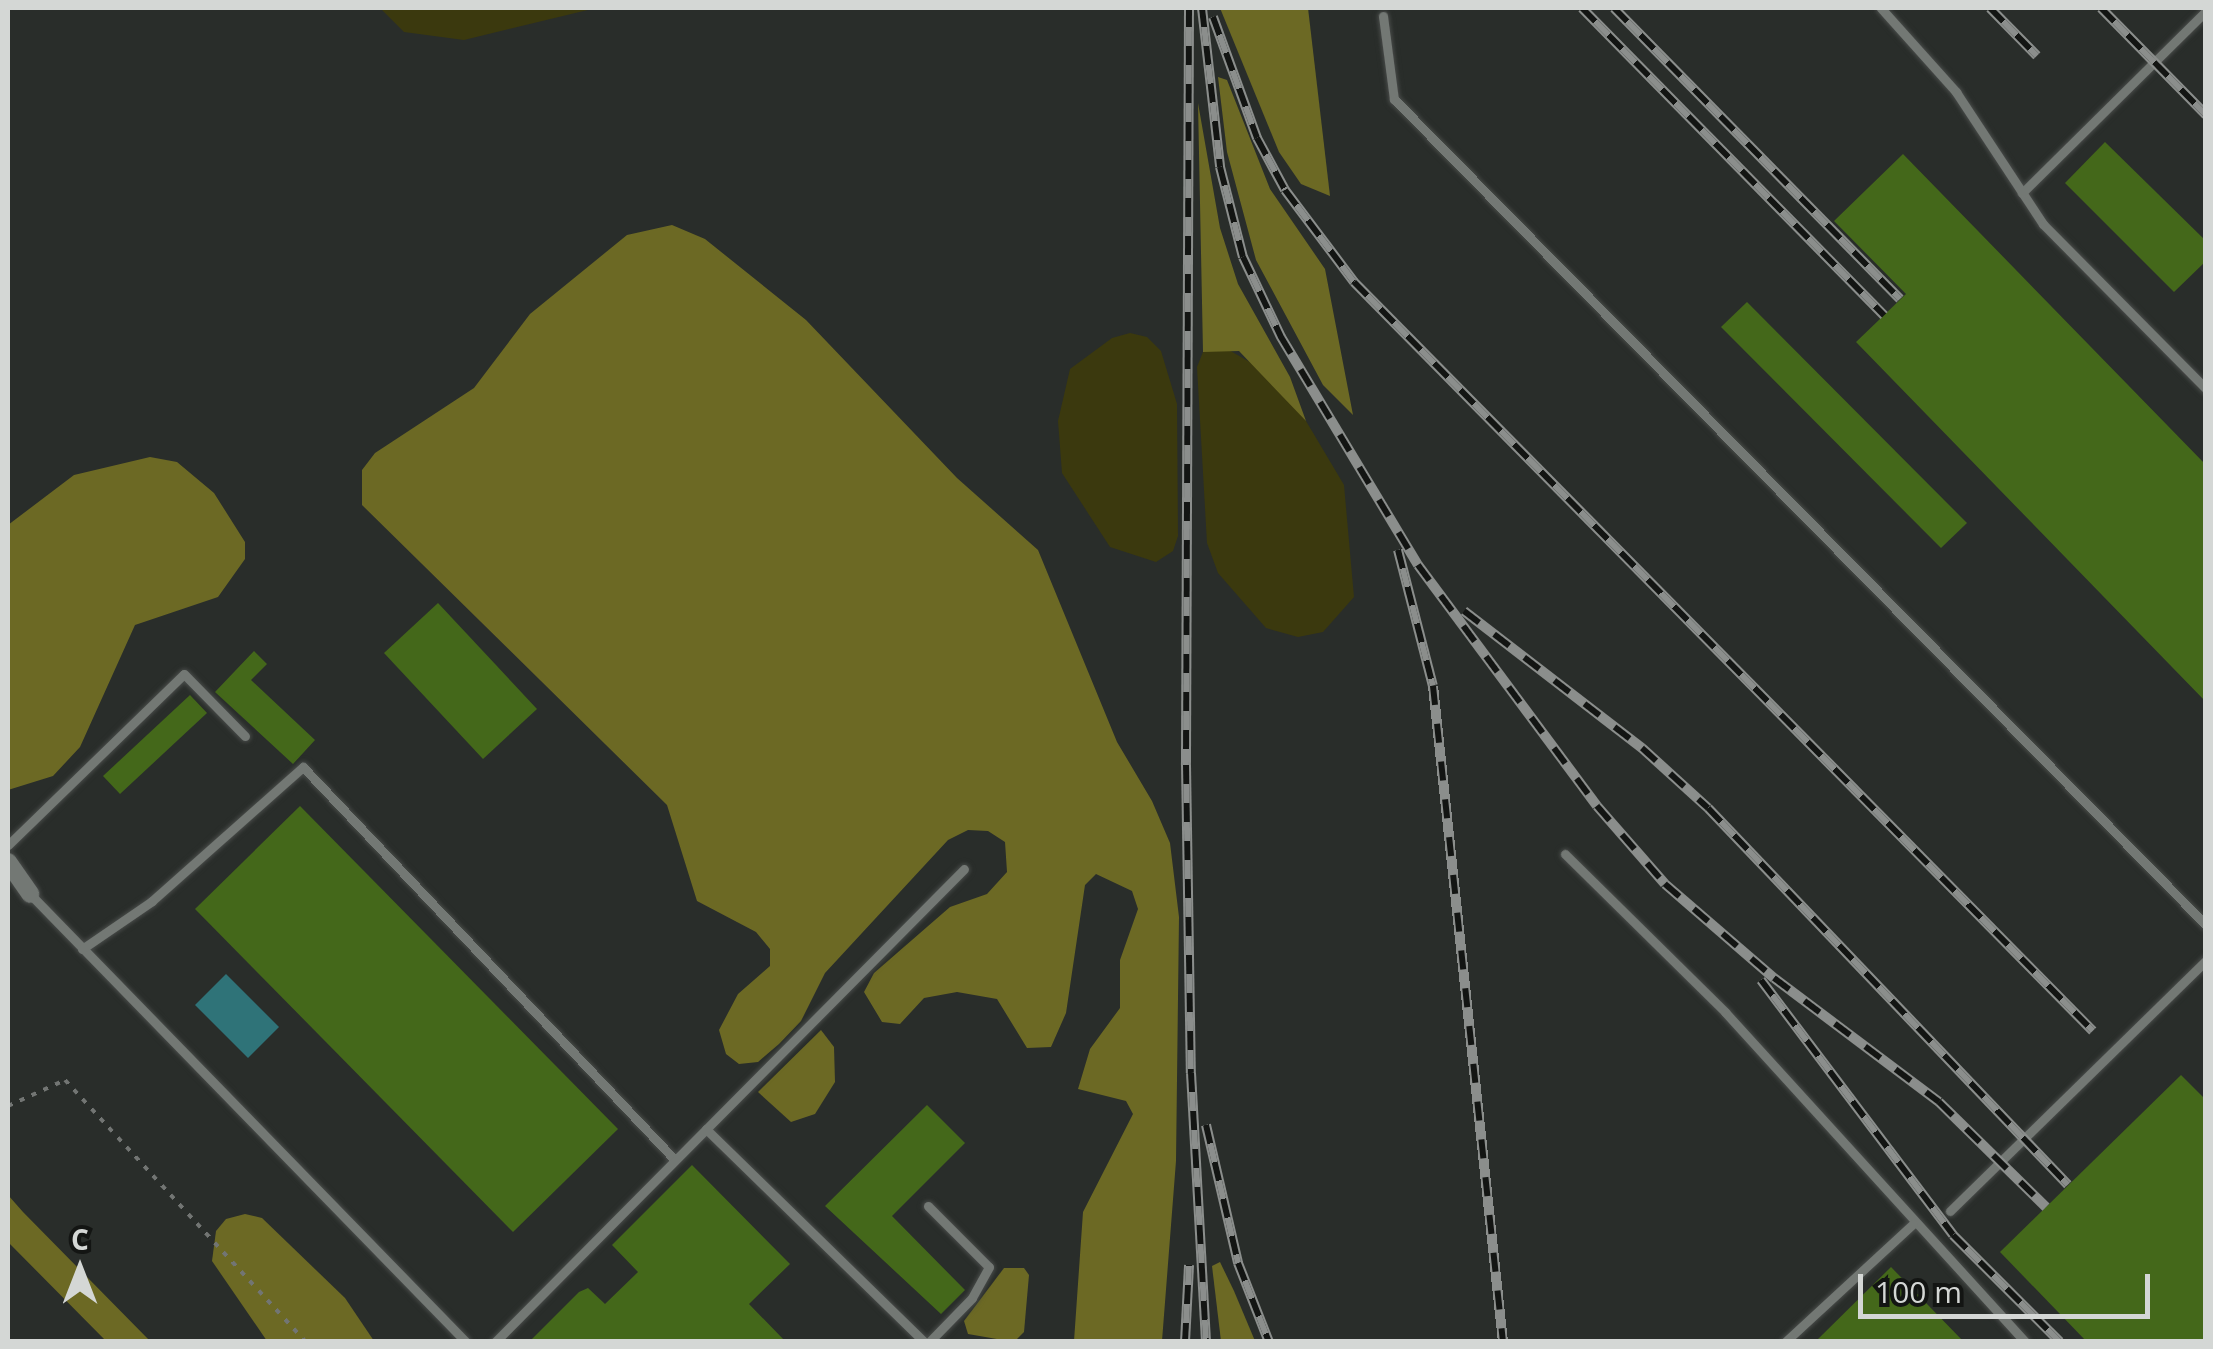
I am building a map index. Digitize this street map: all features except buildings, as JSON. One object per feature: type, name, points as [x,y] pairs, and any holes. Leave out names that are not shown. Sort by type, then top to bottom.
[{"type":"street","points":[[8,862],[30,894]]},
{"type":"lane","points":[[1881,8],[1956,92],[2042,224],[2206,389]]},
{"type":"lane","points":[[2022,193],[2204,10]]},
{"type":"lane","points":[[1383,16],[1394,99],[2206,925]]},
{"type":"lane","points":[[8,844],[184,674],[245,736]]},
{"type":"lane","points":[[82,949],[152,901],[303,767],[676,1160]]},
{"type":"lane","points":[[1566,854],[1725,1012],[1913,1224],[2025,1342]]},
{"type":"lane","points":[[495,1342],[964,868]]},
{"type":"lane","points":[[30,894],[466,1342]]},
{"type":"lane","points":[[1950,1212],[2206,960]]},
{"type":"lane","points":[[706,1129],[926,1342],[972,1298],[989,1267],[928,1206]]},
{"type":"lane","points":[[1785,1342],[1913,1224]]},
{"type":"path","points":[[8,1106],[65,1080],[306,1342]]},
{"type":"shaded area","points":[[380,8],[596,8],[464,40],[404,32]]},
{"type":"shaded area","points":[[1220,8],[1308,8],[1330,196],[1301,184],[1279,152]]},
{"type":"shaded area","points":[[1218,77],[1227,80],[1270,189],[1325,269],[1353,415],[1323,385],[1256,260],[1227,152]]},
{"type":"shaded area","points":[[1198,103],[1220,228],[1238,284],[1290,377],[1306,421],[1239,351],[1203,352]]},
{"type":"shaded area","points":[[672,225],[705,239],[806,320],[957,478],[1038,550],[1117,742],[1152,801],[1170,843],[1179,917],[1176,1161],[1162,1341],[1074,1341],[1083,1212],[1133,1114],[1126,1101],[1078,1089],[1090,1049],[1120,1008],[1120,960],[1138,909],[1132,891],[1096,874],[1085,885],[1066,1013],[1051,1047],[1027,1048],[997,999],[957,992],[924,998],[900,1024],[882,1022],[864,992],[874,973],[950,907],[987,894],[1007,872],[1005,842],[988,831],[968,830],[948,840],[825,973],[801,1021],[779,1044],[758,1062],[739,1064],[726,1054],[719,1030],[738,994],[770,966],[770,949],[756,932],[697,901],[667,805],[362,505],[362,470],[375,453],[474,388],[530,314],[627,235]]},
{"type":"shaded area","points":[[1130,333],[1147,337],[1161,351],[1177,404],[1178,536],[1173,551],[1156,562],[1110,547],[1062,473],[1058,421],[1070,369],[1112,338]]},
{"type":"shaded area","points":[[1222,346],[1260,368],[1306,421],[1344,485],[1354,597],[1323,632],[1298,637],[1266,628],[1218,573],[1207,543],[1197,367],[1203,352]]},
{"type":"shaded area","points":[[150,457],[177,462],[214,493],[245,542],[245,559],[218,597],[135,625],[80,747],[53,776],[8,790],[8,525],[74,475]]},
{"type":"shaded area","points":[[821,1030],[834,1047],[835,1082],[815,1114],[791,1122],[758,1092]]},
{"type":"shaded area","points":[[8,1195],[150,1341],[106,1341],[8,1242]]},
{"type":"shaded area","points":[[245,1214],[262,1218],[345,1298],[374,1341],[267,1341],[212,1261],[216,1231],[226,1219]]},
{"type":"shaded area","points":[[1220,1262],[1255,1341],[1221,1341],[1212,1266]]},
{"type":"shaded area","points":[[1004,1268],[1024,1268],[1029,1275],[1024,1332],[1014,1342],[968,1334],[964,1321]]},
{"type":"water","points":[[226,974],[279,1027],[248,1058],[195,1005]]},
{"type":"railway","points":[[1189,8],[1186,765],[1191,1073],[1206,1342]]},
{"type":"railway","points":[[1202,8],[1220,167],[1243,257],[1281,337],[1418,565],[1597,806],[1665,884],[1774,978],[1939,1102],[2046,1207]]},
{"type":"railway","points":[[1582,8],[1884,315]]},
{"type":"railway","points":[[1614,8],[1900,299]]},
{"type":"railway","points":[[1990,8],[2037,56]]},
{"type":"railway","points":[[2101,8],[2206,115]]},
{"type":"railway","points":[[1213,17],[1257,138],[1285,190],[1354,282],[2093,1031]]},
{"type":"railway","points":[[1398,550],[1433,686],[1503,1342]]},
{"type":"railway","points":[[1464,611],[1642,748],[1708,808],[2068,1185]]},
{"type":"railway","points":[[1761,980],[1953,1235],[2060,1342]]},
{"type":"railway","points":[[1206,1125],[1238,1263],[1269,1342]]},
{"type":"railway","points":[[1185,1342],[1189,1265]]}]
